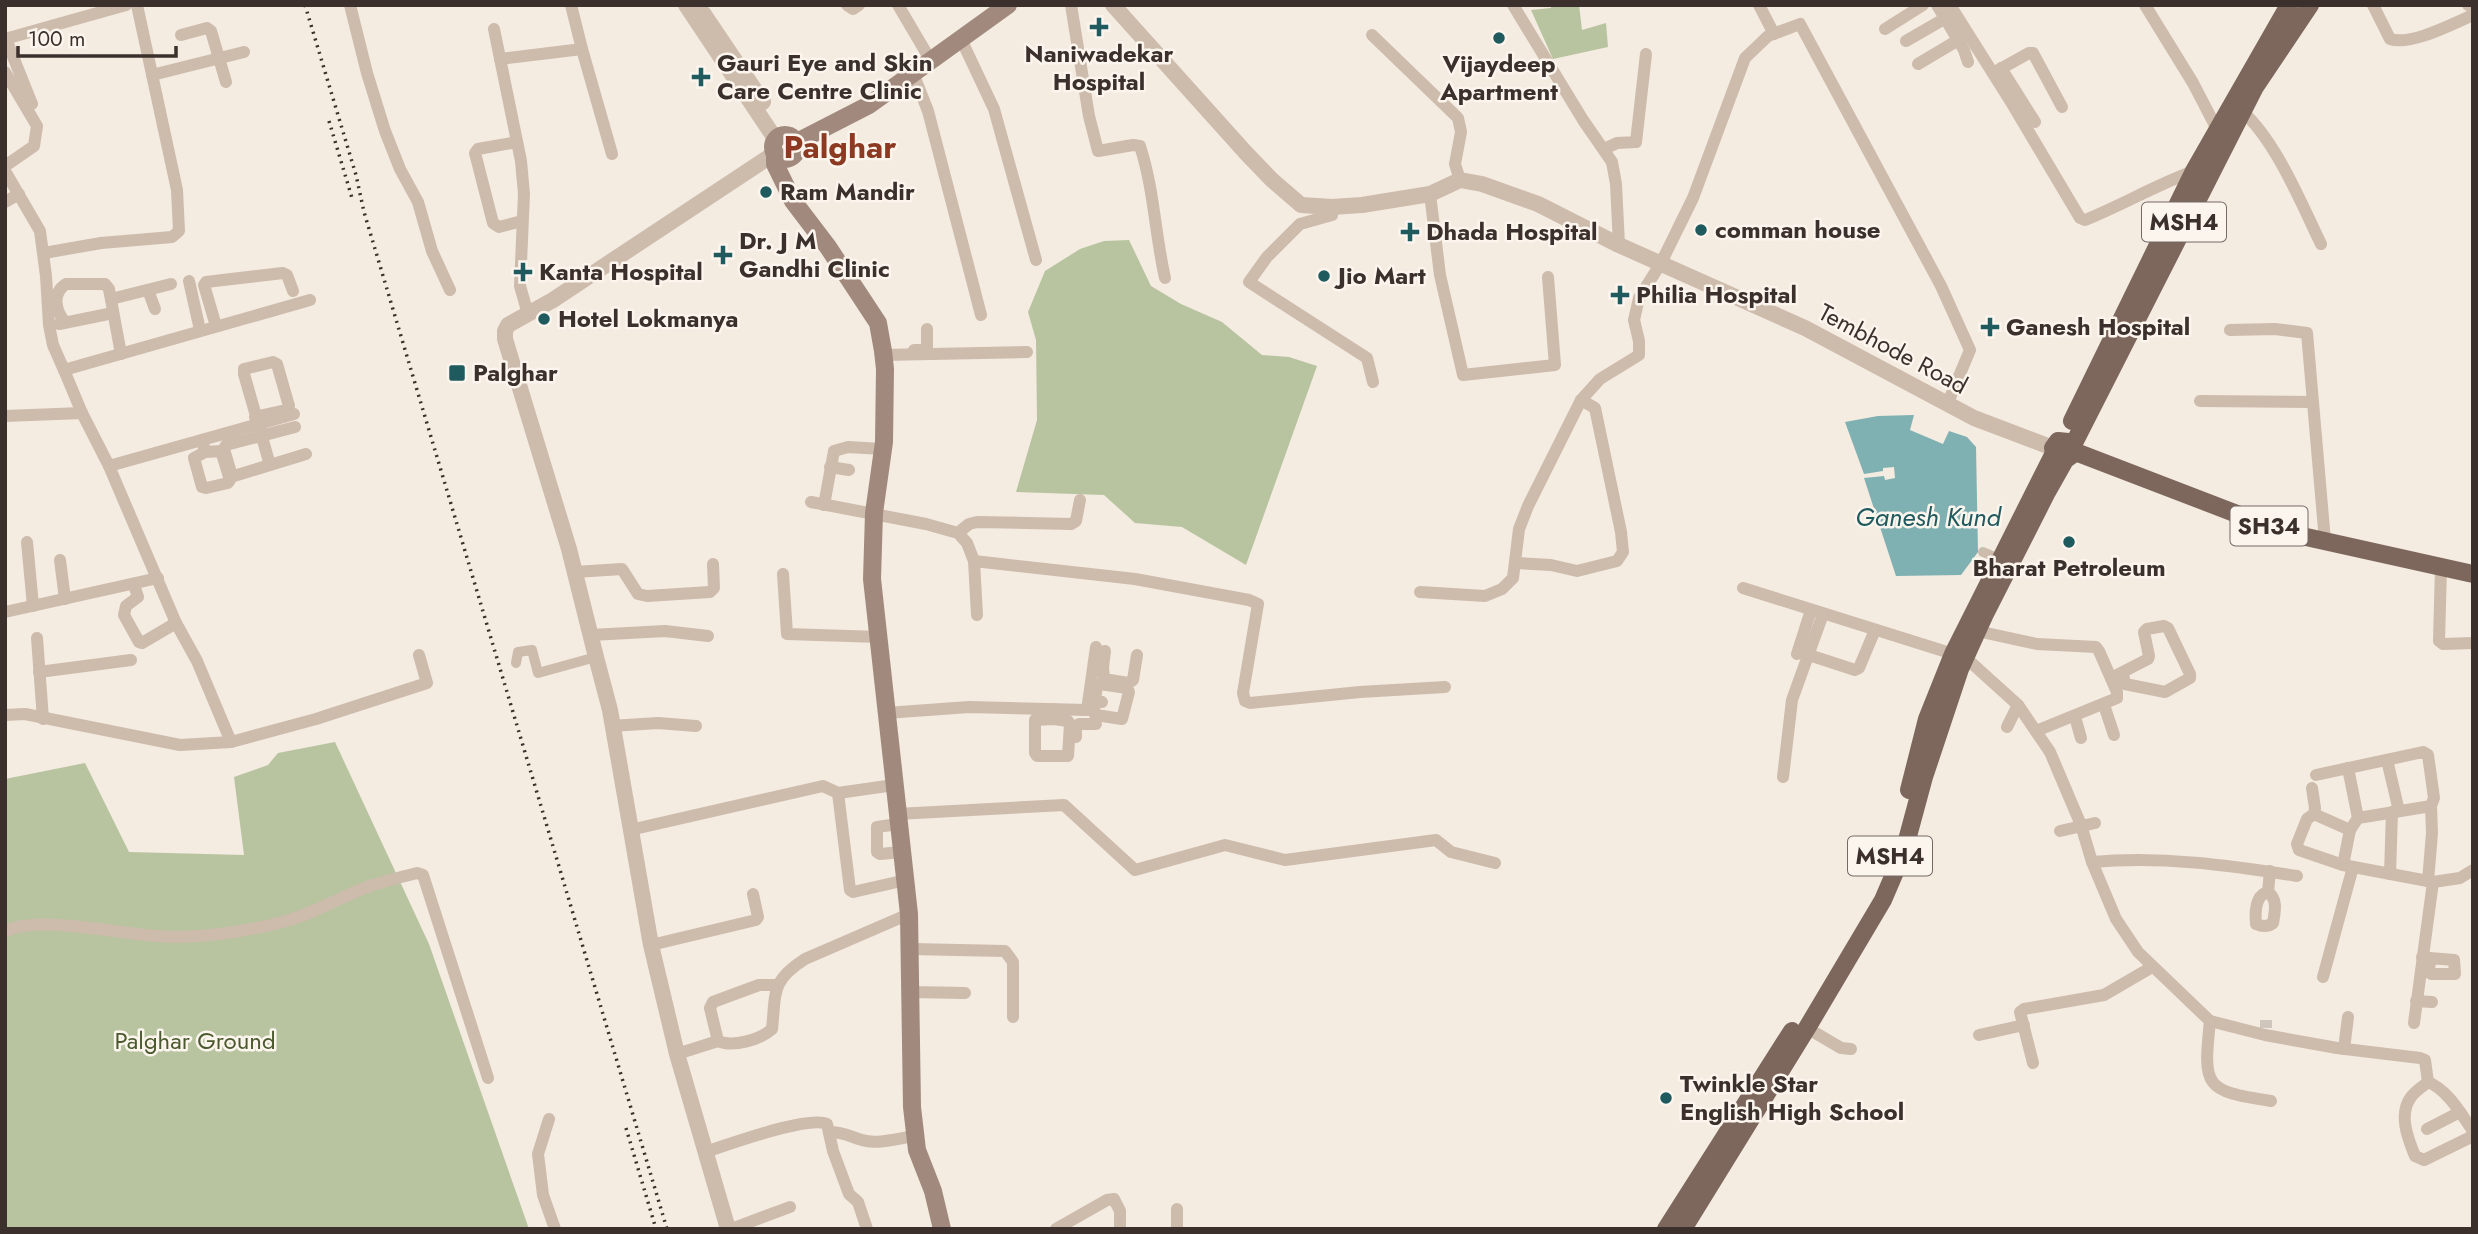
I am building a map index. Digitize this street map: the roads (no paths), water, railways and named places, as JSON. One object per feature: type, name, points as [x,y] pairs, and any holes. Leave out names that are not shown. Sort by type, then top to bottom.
[{"type":"main road","points":[[942,1229],[915,1136],[912,1107],[909,914],[872,579],[874,513],[882,449],[885,369],[883,353],[878,323],[828,247],[793,201],[775,164],[783,143],[869,105],[1008,5]]},
{"type":"main road","name":"MSH4","points":[[1785,1054],[1808,1028],[1883,900],[1905,850],[1924,777],[1960,670],[1960,656],[1991,556],[2063,450],[2289,5]]},
{"type":"main road","name":"MSH4","points":[[1667,1229],[1726,1148],[1785,1054],[1860,920],[1882,877],[1896,839],[1927,719],[1960,656],[1977,631],[2194,171],[2242,111],[2310,5]]},
{"type":"main road","name":"SH34","points":[[2063,450],[2284,532],[2473,574]]},
{"type":"main road","name":"MSH4","points":[[1683,1229],[1726,1148]]},
{"type":"street","points":[[40,124],[6,39],[126,5]]},
{"type":"street","points":[[44,253],[102,243],[172,237],[179,231],[177,190],[137,5]]},
{"type":"street","points":[[350,5],[385,131],[400,169],[418,202],[432,251],[450,290]]},
{"type":"street","points":[[571,5],[612,154]]},
{"type":"street","points":[[847,5],[853,9],[859,5]]},
{"type":"street","points":[[898,5],[931,61]]},
{"type":"street","points":[[1071,5],[1089,116],[1098,151],[1140,146],[1155,211],[1165,278]]},
{"type":"street","points":[[1113,5],[1272,180],[1301,205],[1362,205],[1430,194],[1460,180],[1455,164],[1461,132],[1458,118],[1372,35]]},
{"type":"street","points":[[1513,5],[1583,120],[1612,162],[1616,184],[1619,246]]},
{"type":"street","points":[[1759,5],[1774,34]]},
{"type":"street","points":[[1885,29],[1923,5]]},
{"type":"street","points":[[1937,5],[1950,12],[1964,37],[1997,70],[2080,218],[2085,220],[2122,206],[2161,184],[2194,171]]},
{"type":"street","points":[[2146,5],[2193,83],[2221,137]]},
{"type":"street","points":[[2373,5],[2390,39],[2398,42],[2427,34],[2470,11],[2461,5]]},
{"type":"street","points":[[690,6],[783,143],[553,300],[508,325],[505,339],[575,572],[610,710],[651,945],[677,1054],[729,1229],[790,1207]]},
{"type":"street","points":[[1906,41],[1950,12]]},
{"type":"street","points":[[1420,592],[1485,596],[1502,589],[1513,578],[1519,529],[1581,400],[1600,379],[1639,355],[1634,320],[1640,298],[1661,263],[1693,198],[1745,58],[1768,36],[1800,24],[1867,147],[1970,350],[1947,405]]},
{"type":"street","points":[[181,35],[207,28],[211,31],[226,82]]},
{"type":"street","points":[[494,29],[517,142],[524,194],[520,286],[528,314]]},
{"type":"street","points":[[1964,37],[1968,62]]},
{"type":"street","points":[[1918,64],[1964,37]]},
{"type":"street","points":[[961,39],[994,109],[1036,260]]},
{"type":"street","points":[[500,59],[582,49]]},
{"type":"street","points":[[152,75],[244,52]]},
{"type":"street","points":[[1997,70],[2033,53],[2062,107]]},
{"type":"street","points":[[1604,149],[1617,143],[1636,142],[1646,54]]},
{"type":"street","points":[[5,72],[37,126],[34,146],[5,168],[40,231],[53,345],[82,413],[109,466],[176,623],[197,661],[231,742]]},
{"type":"street","points":[[913,74],[931,124],[981,315]]},
{"type":"street","points":[[2015,99],[2035,122]]},
{"type":"street","points":[[2242,111],[2253,121],[2283,168],[2321,244]]},
{"type":"street","points":[[517,142],[478,149],[475,153],[493,223],[499,227],[522,220]]},
{"type":"street","name":"Tembhode Road","points":[[1460,180],[1482,184],[1538,204],[1619,246],[1805,328],[1974,418],[2063,450]]},
{"type":"street","points":[[5,202],[19,194]]},
{"type":"street","points":[[1430,194],[1440,275],[1463,375],[1555,365],[1548,276]]},
{"type":"street","points":[[1332,207],[1332,215],[1300,224],[1267,257],[1249,282],[1367,358],[1373,383]]},
{"type":"street","points":[[216,326],[204,285],[206,282],[283,273],[287,275],[293,291]]},
{"type":"street","points":[[189,281],[201,330]]},
{"type":"street","points":[[65,322],[58,313],[57,296],[62,286],[105,284],[109,289],[121,354]]},
{"type":"street","points":[[111,299],[171,284]]},
{"type":"street","points":[[148,290],[155,309]]},
{"type":"street","points":[[64,370],[310,300]]},
{"type":"street","points":[[49,326],[113,313]]},
{"type":"street","points":[[2230,330],[2275,329],[2307,333],[2325,541]]},
{"type":"street","points":[[883,353],[925,349],[927,330]]},
{"type":"street","points":[[883,353],[1027,352]]},
{"type":"street","points":[[270,464],[258,426],[244,369],[273,362],[277,364],[289,406],[286,410],[258,426],[226,445],[230,473],[234,476],[306,454]]},
{"type":"street","points":[[1515,563],[1551,565],[1577,571],[1617,561],[1623,552],[1595,408],[1581,400]]},
{"type":"street","points":[[2200,401],[2312,402]]},
{"type":"street","points":[[5,416],[82,413]]},
{"type":"street","points":[[109,466],[203,446],[258,426],[295,420]]},
{"type":"street","points":[[882,449],[838,449],[831,454],[830,467],[818,503],[944,527],[958,533],[967,542],[974,561],[977,615]]},
{"type":"street","points":[[830,467],[849,470]]},
{"type":"street","points":[[958,533],[969,524],[978,522],[1071,524],[1076,522],[1080,500]]},
{"type":"street","points":[[27,542],[33,606]]},
{"type":"street","points":[[60,560],[65,599]]},
{"type":"street","points":[[974,561],[1135,579],[1249,600],[1258,604],[1243,693],[1245,701],[1250,703],[1446,687]]},
{"type":"street","points":[[575,572],[622,569],[638,594],[647,596],[710,592],[714,588],[713,564]]},
{"type":"street","points":[[2441,567],[2439,641],[2442,644],[2473,643]]},
{"type":"street","points":[[783,574],[787,634],[879,637]]},
{"type":"street","points":[[158,578],[126,606],[124,615],[142,643],[176,623]]},
{"type":"street","points":[[1743,588],[1960,656],[2018,705],[2050,752],[2116,919],[2138,952],[2210,1021],[2344,1049],[2420,1058],[2425,1060],[2428,1082]]},
{"type":"street","points":[[5,612],[65,599],[140,592]]},
{"type":"street","points":[[1783,777],[1793,700],[1803,655],[1817,612]]},
{"type":"street","points":[[1977,631],[2037,644],[2096,647],[2117,676],[2125,684],[2165,692],[2190,678],[2168,628],[2164,626],[2144,632],[2148,659],[2117,676]]},
{"type":"street","points":[[1803,655],[1855,670],[1859,668],[1875,630]]},
{"type":"street","points":[[591,635],[665,631],[708,636]]},
{"type":"street","points":[[37,638],[43,719]]},
{"type":"street","points":[[1096,724],[1093,703],[1101,649]]},
{"type":"street","points":[[516,663],[518,653],[532,650],[538,673],[596,657]]},
{"type":"street","points":[[5,715],[25,715],[180,745],[231,742],[316,719],[427,683],[419,654]]},
{"type":"street","points":[[1098,667],[1104,679],[1128,683],[1133,680],[1137,655]]},
{"type":"street","points":[[39,673],[131,660]]},
{"type":"street","points":[[2036,732],[2117,698],[2117,676]]},
{"type":"street","points":[[886,713],[969,707],[1054,714],[1093,703]]},
{"type":"street","points":[[2007,727],[2018,705]]},
{"type":"street","points":[[2104,705],[2114,735]]},
{"type":"street","points":[[2075,717],[2081,738]]},
{"type":"street","points":[[611,726],[658,723],[696,726]]},
{"type":"street","points":[[1077,749],[1076,727],[1079,724],[1112,725]]},
{"type":"street","points":[[2316,775],[2423,752],[2428,755],[2434,798],[2431,806],[2427,955],[2416,1001],[2414,1023]]},
{"type":"street","points":[[2388,760],[2396,812],[2390,874]]},
{"type":"street","points":[[2323,977],[2348,866],[2350,830],[2358,818],[2348,768]]},
{"type":"street","points":[[839,797],[894,785]]},
{"type":"street","points":[[630,830],[823,786],[839,797],[877,796]]},
{"type":"street","points":[[2312,788],[2314,814],[2307,819],[2297,844],[2299,850],[2348,866],[2430,881],[2460,878],[2473,870]]},
{"type":"street","points":[[839,797],[850,890],[853,892],[906,880]]},
{"type":"street","points":[[898,819],[1064,805],[1135,870],[1225,845],[1285,860],[1436,839],[1451,852],[1494,863]]},
{"type":"street","points":[[2358,818],[2431,806]]},
{"type":"street","points":[[2314,814],[2350,830]]},
{"type":"street","points":[[2060,831],[2095,823]]},
{"type":"street","points":[[2092,862],[2165,859],[2219,863],[2297,876]]},
{"type":"street","points":[[2268,892],[2270,871]]},
{"type":"street","points":[[5,932],[13,927],[71,926],[128,934],[180,937],[252,929],[289,920],[370,886],[417,873],[423,875],[488,1078]]},
{"type":"street","points":[[651,945],[756,920],[758,918],[752,894]]},
{"type":"street","points":[[778,985],[759,985],[713,1002],[710,1008],[718,1041],[725,1045],[764,1036],[772,1029],[778,985],[790,969],[805,959],[909,914]]},
{"type":"street","points":[[911,949],[1005,951],[1013,962],[1013,1017]]},
{"type":"street","points":[[2033,1063],[2020,1012],[2024,1009],[2104,995],[2152,967]]},
{"type":"street","points":[[911,992],[965,993]]},
{"type":"street","points":[[2416,1001],[2432,1002]]},
{"type":"street","points":[[2344,1049],[2348,1017]]},
{"type":"street","points":[[2210,1021],[2206,1064],[2208,1078],[2217,1088],[2235,1096],[2271,1101]]},
{"type":"street","points":[[1979,1035],[2024,1026]]},
{"type":"street","points":[[1808,1028],[1841,1048],[1851,1049]]},
{"type":"street","points":[[677,1054],[718,1041]]},
{"type":"street","points":[[2428,1082],[2436,1085],[2473,1131],[2471,1137],[2424,1160],[2415,1156],[2405,1133],[2407,1105],[2411,1096],[2428,1082]]},
{"type":"street","points":[[2427,1129],[2460,1112]]},
{"type":"street","points":[[549,1119],[538,1154],[543,1195],[555,1229]]},
{"type":"street","points":[[705,1152],[782,1128],[820,1121],[827,1124],[849,1194],[858,1202],[867,1229]]},
{"type":"street","points":[[829,1132],[842,1132],[863,1141],[873,1142],[915,1136]]},
{"type":"street","points":[[1056,1229],[1108,1199],[1114,1199],[1120,1212],[1120,1229]]},
{"type":"street","points":[[1177,1209],[1177,1229]]},
{"type":"water","name":"Ganesh Kund","points":[[1914,415],[1910,430],[1943,444],[1949,431],[1967,437],[1976,447],[1978,552],[1961,575],[1896,576],[1864,478],[1895,478],[1894,467],[1864,474],[1845,422],[1878,416]]},
{"type":"tunnel","points":[[2266,1020],[2266,1028]]},
{"type":"railway","points":[[305,5],[356,175],[364,212],[667,1229]]},
{"type":"railway","points":[[329,121],[352,198]]},
{"type":"railway","points":[[626,1128],[656,1229]]},
{"type":"place","name":"Naniwadekar Hospital","points":[[1099,27]]},
{"type":"place","name":"Vijaydeep Apartment","points":[[1499,38]]},
{"type":"place","name":"Gauri Eye and Skin Care Centre Clinic","points":[[701,77]]},
{"type":"place","name":"Ram Mandir","points":[[766,192]]},
{"type":"place","name":"comman house","points":[[1701,230]]},
{"type":"place","name":"Dhada Hospital","points":[[1410,232]]},
{"type":"place","name":"Dr. J M Gandhi Clinic","points":[[723,255]]},
{"type":"place","name":"Kanta Hospital","points":[[523,272]]},
{"type":"place","name":"Jio Mart","points":[[1324,276]]},
{"type":"place","name":"Philia Hospital","points":[[1620,295]]},
{"type":"place","name":"Hotel Lokmanya","points":[[544,319]]},
{"type":"place","name":"Ganesh Hospital","points":[[1990,327]]},
{"type":"place","name":"Palghar","points":[[457,373]]},
{"type":"place","name":"Bharat Petroleum","points":[[2069,542]]},
{"type":"place","name":"Twinkle Star English High School","points":[[1666,1098]]},
{"type":"district","name":"Palghar","points":[[840,147]]},
{"type":"park label","name":"Palghar Ground","points":[[195,1041]]}]
